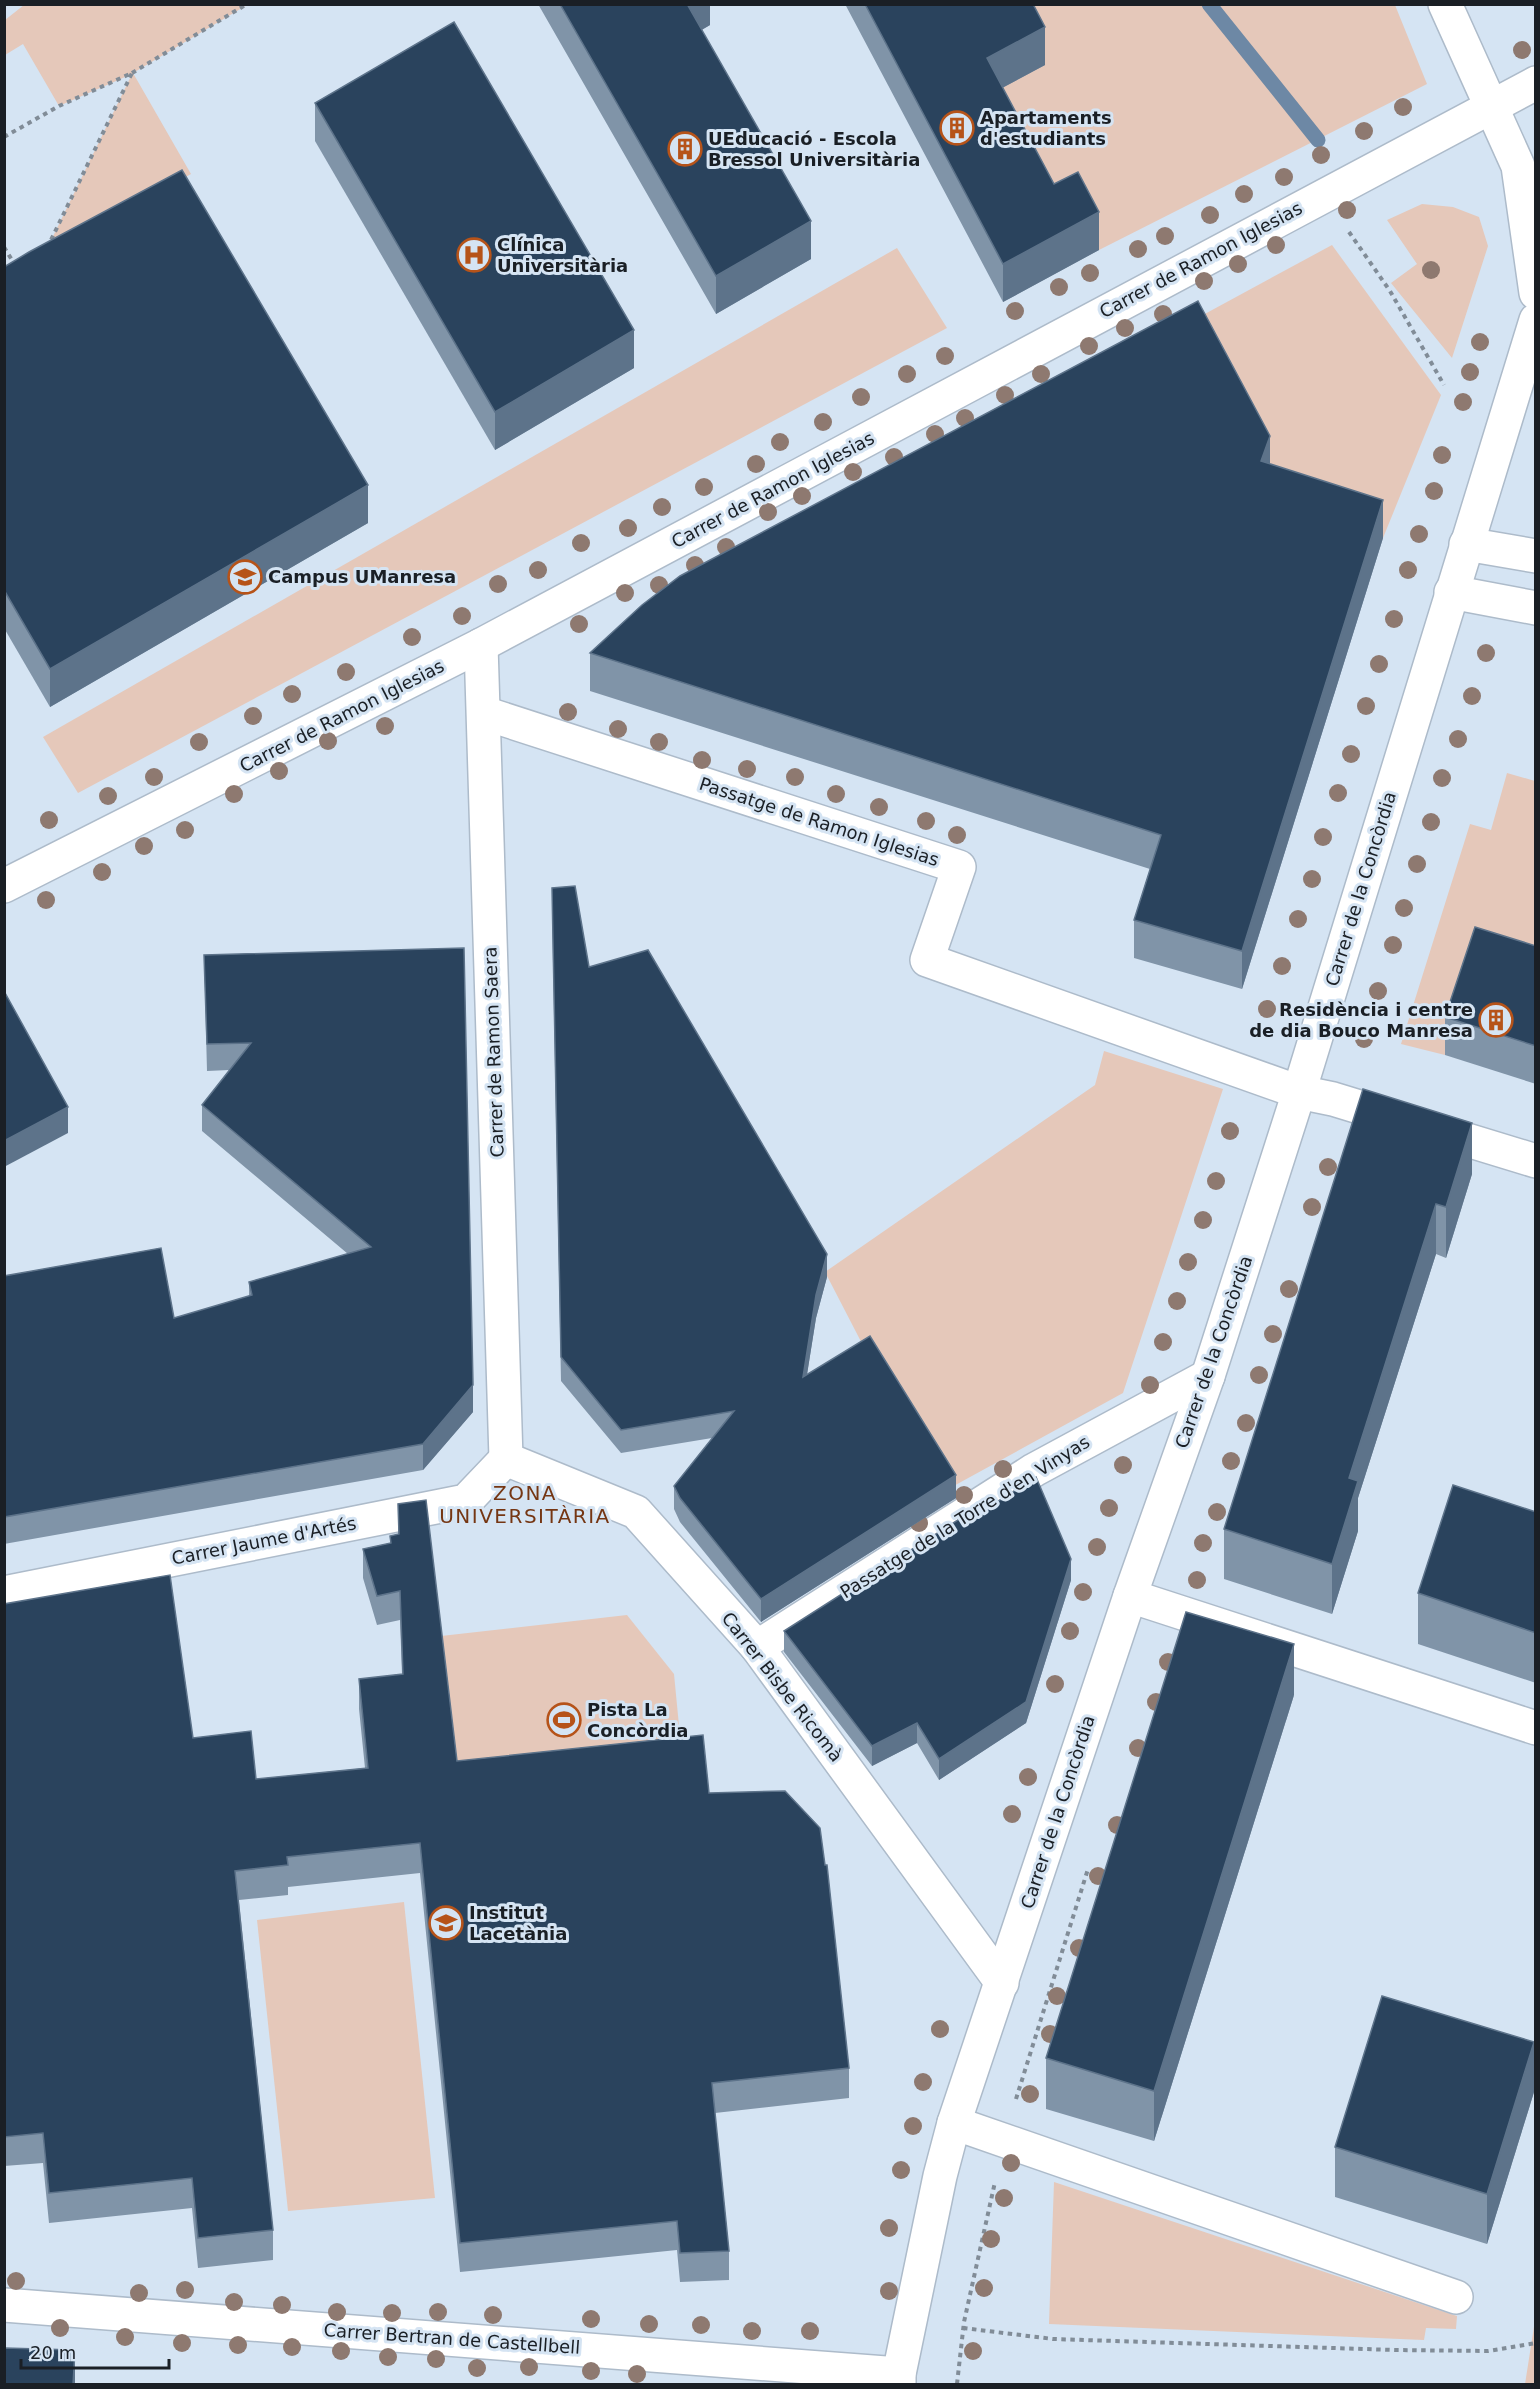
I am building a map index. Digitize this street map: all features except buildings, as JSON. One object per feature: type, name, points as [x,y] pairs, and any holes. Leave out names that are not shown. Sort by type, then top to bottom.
[{"type":"street","points":[[1445,4],[1518,166],[1536,293]]},
{"type":"street","name":"Carrer de Ramon Iglesias","points":[[4,886],[481,645],[1536,83]]},
{"type":"street","name":"Carrer de la Concòrdia","points":[[899,2379],[940,2176],[954,2123],[1130,1596],[1208,1376],[1299,1092],[1536,320]]},
{"type":"street","points":[[1466,544],[1536,556]]},
{"type":"street","points":[[1451,592],[1536,608]]},
{"type":"street","name":"Carrer de Ramon Saera","points":[[481,645],[506,1458]]},
{"type":"street","name":"Passatge de Ramon Iglesias","points":[[484,713],[959,867],[927,960],[1299,1092]]},
{"type":"street","points":[[1299,1092],[1334,1100],[1536,1161]]},
{"type":"street","name":"Passatge de la Torre d'en Vinyas","points":[[757,1647],[1034,1470],[1208,1376]]},
{"type":"street","name":"Carrer Jaume d'Artés","points":[[4,1593],[466,1502],[506,1458]]},
{"type":"street","name":"Carrer Bisbe Ricomà","points":[[506,1458],[636,1512],[757,1647],[1002,1983]]},
{"type":"street","points":[[1130,1596],[1536,1728]]},
{"type":"street","points":[[954,2123],[1456,2297]]},
{"type":"street","name":"Carrer Bertran de Castellbell","points":[[4,2305],[899,2379]]},
{"type":"path","points":[[4,137],[59,106],[132,73],[247,4]]},
{"type":"path","points":[[48,247],[132,73]]},
{"type":"path","points":[[1349,232],[1390,291],[1444,384]]},
{"type":"path","points":[[4,247],[19,273]]},
{"type":"path","points":[[963,2328],[1053,2340],[1395,2350],[1488,2350],[1536,2343]]},
{"type":"shaded area","points":[[24,5],[247,5],[133,73],[191,174],[43,257],[132,74],[59,106],[23,44],[5,55],[5,20]]},
{"type":"shaded area","points":[[970,5],[1395,5],[1427,84],[1099,250],[1078,210],[1054,222]]},
{"type":"shaded area","points":[[1422,204],[1453,207],[1479,217],[1488,246],[1452,358],[1391,283],[1417,264],[1387,220]]},
{"type":"shaded area","points":[[1332,245],[1441,395],[1383,538],[1261,499],[1190,322]]},
{"type":"shaded area","points":[[897,248],[947,328],[78,793],[43,737]]},
{"type":"shaded area","points":[[1507,773],[1535,781],[1535,984],[1475,965],[1445,1055],[1401,1044],[1470,824],[1491,830]]},
{"type":"shaded area","points":[[1104,1051],[1223,1089],[1123,1393],[950,1488],[870,1359],[825,1272],[1095,1085]]},
{"type":"shaded area","name":"Pista La Concòrdia","points":[[627,1615],[674,1674],[683,1767],[457,1791],[441,1636]]},
{"type":"shaded area","points":[[404,1902],[435,2198],[288,2211],[257,1920]]},
{"type":"shaded area","points":[[1054,2182],[1457,2316],[1456,2329],[1426,2328],[1424,2340],[1049,2324]]},
{"type":"shaded area","points":[[1535,2320],[1535,2384],[1525,2384]]},
{"type":"waterway","points":[[1209,4],[1318,140]]},
{"type":"place","name":"Apartaments d'estudiants","points":[[957,128]]},
{"type":"place","name":"UEducació - Escola Bressol Universitària","points":[[685,149]]},
{"type":"place","name":"Clínica Universitària","points":[[474,255]]},
{"type":"place","name":"Campus UManresa","points":[[245,577]]},
{"type":"place","name":"Residència i centre de dia Bouco Manresa","points":[[1496,1020]]},
{"type":"place","name":"Pista La Concòrdia","points":[[564,1720]]},
{"type":"place","name":"Institut Lacetània","points":[[446,1923]]},
{"type":"district","name":"ZONA UNIVERSITÀRIA","points":[[525,1504]]}]
